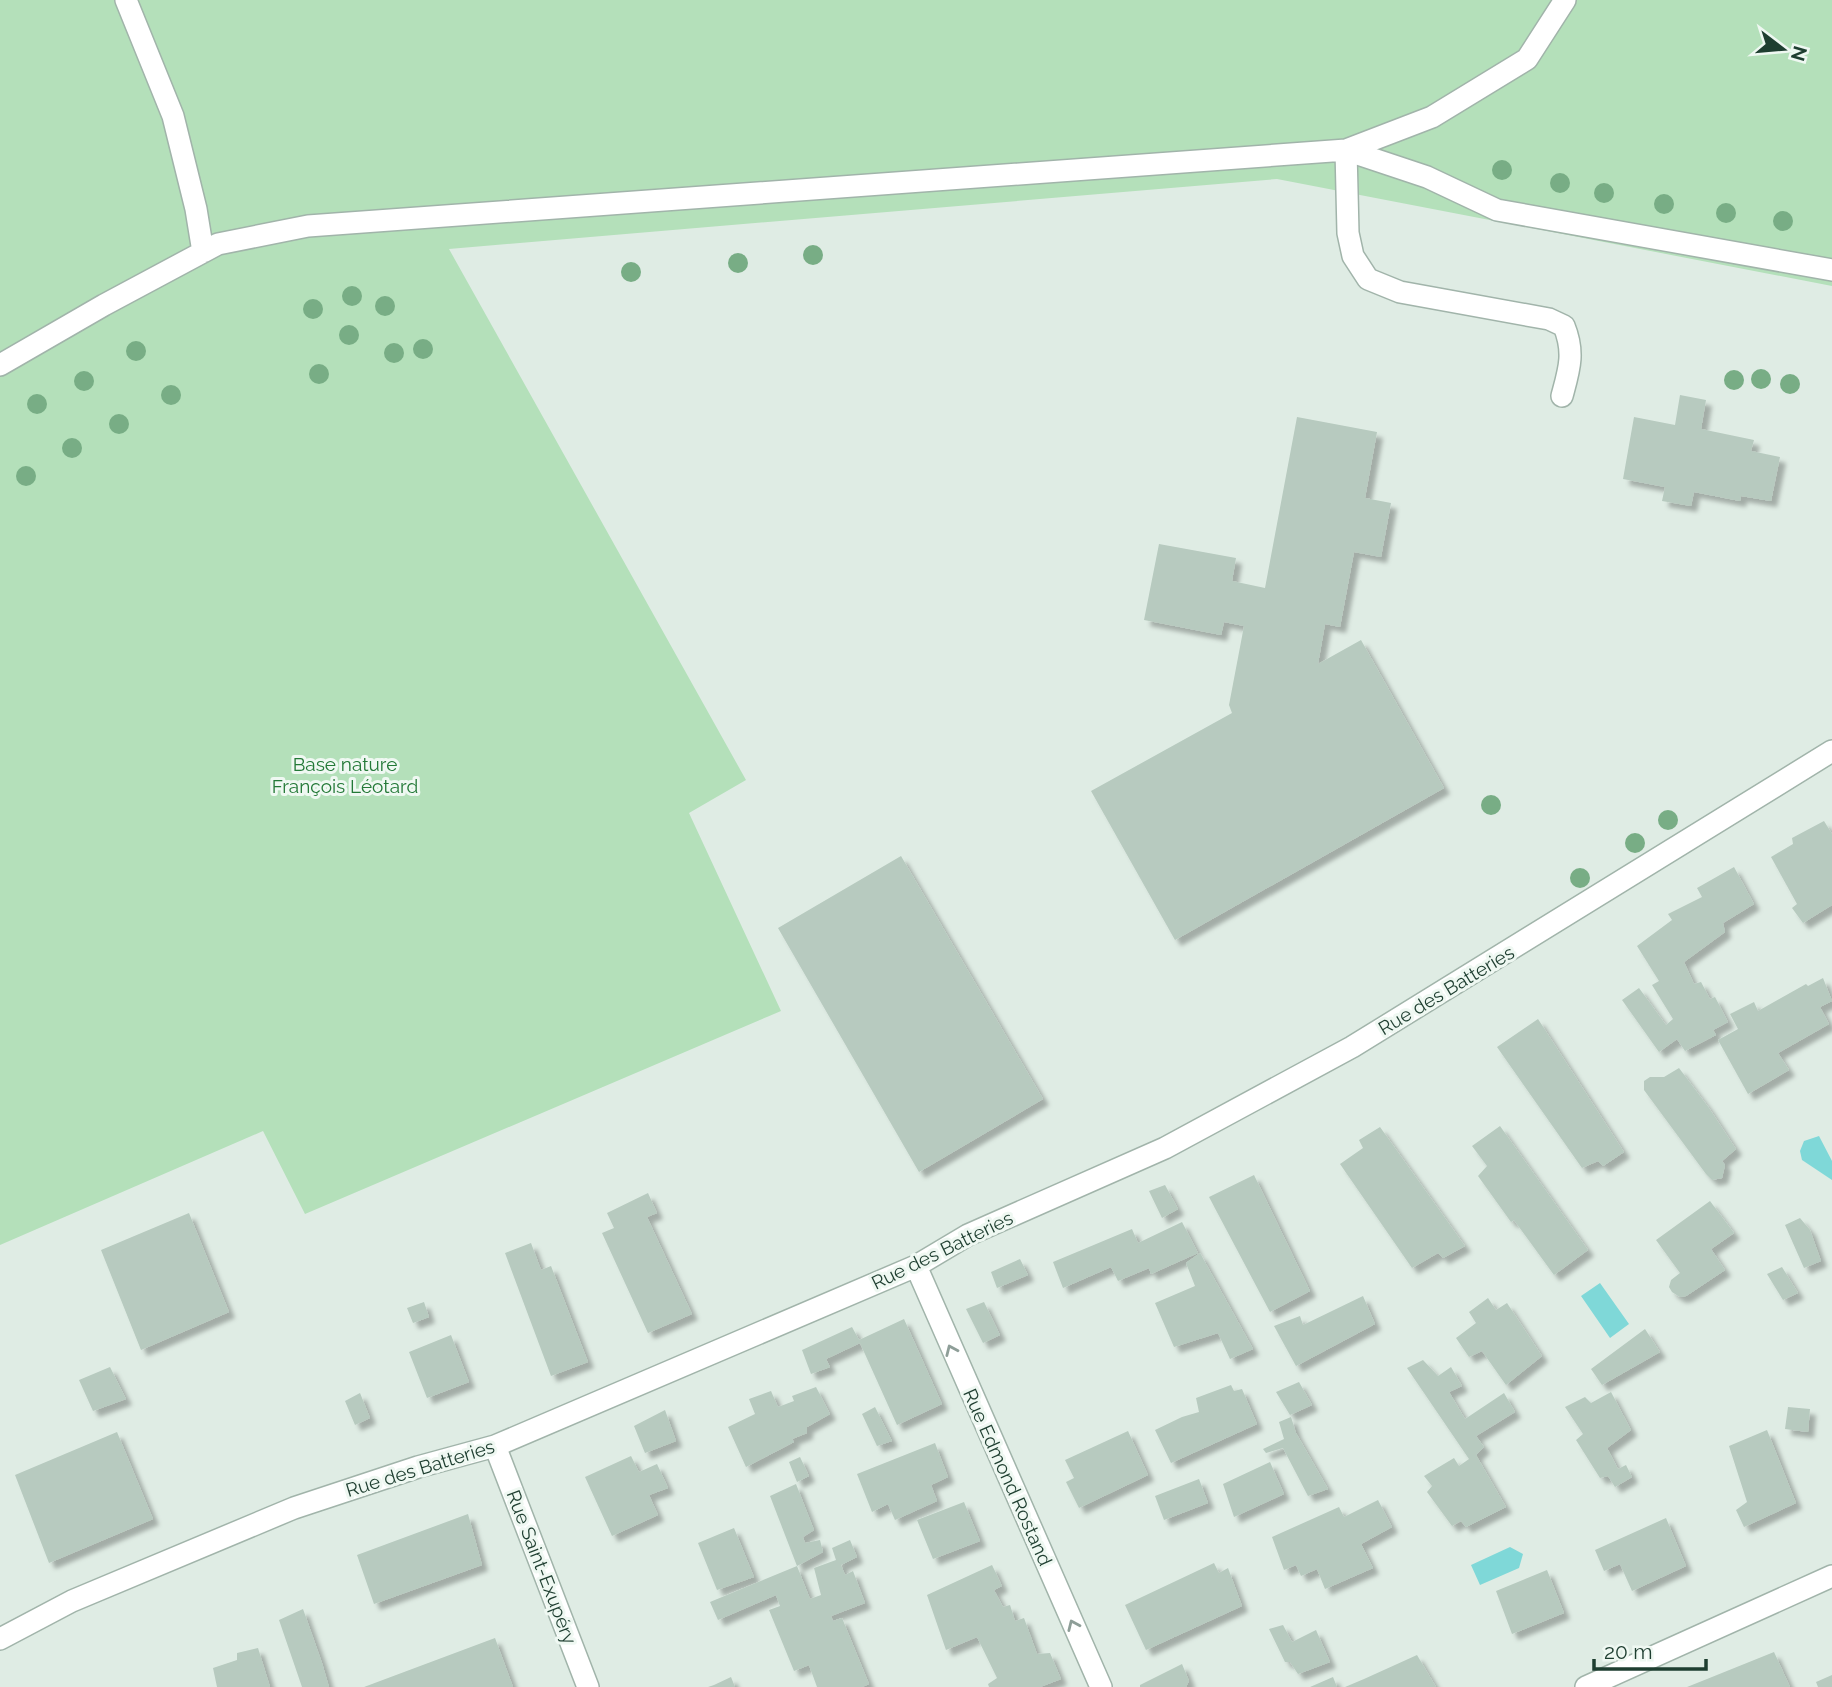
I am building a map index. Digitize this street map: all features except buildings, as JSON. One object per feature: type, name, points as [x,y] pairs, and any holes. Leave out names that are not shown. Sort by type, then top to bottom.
[{"type":"street","points":[[127,0],[173,116],[196,209],[203,252]]},
{"type":"street","points":[[0,365],[218,244],[308,226],[1346,150],[1432,117],[1527,59],[1565,0]]},
{"type":"street","points":[[1346,150],[1427,177],[1497,210],[1832,270]]},
{"type":"street","points":[[1346,150],[1349,233],[1353,256],[1368,279],[1400,292],[1549,319],[1564,326],[1571,342],[1570,366],[1562,396]]},
{"type":"street","name":"Rue des Batteries","points":[[0,1639],[72,1601],[295,1508],[418,1467],[495,1446],[916,1266],[968,1235],[1165,1148],[1352,1047],[1832,751]]},
{"type":"street","name":"Rue Edmond Rostand","points":[[916,1266],[1101,1687]]},
{"type":"street","name":"Rue Saint-Exupéry","points":[[495,1446],[588,1687]]},
{"type":"street","points":[[1586,1687],[1616,1681],[1832,1576]]},
{"type":"green space","name":"Base nature François Léotard","points":[[0,0],[1832,0],[1832,286],[1277,179],[449,249],[746,780],[689,813],[781,1011],[305,1214],[263,1131],[0,1245]]},
{"type":"water","points":[[1819,1136],[1832,1161],[1832,1180],[1802,1160],[1800,1151],[1804,1141]]},
{"type":"water","points":[[1600,1283],[1629,1324],[1610,1338],[1581,1296]]},
{"type":"water","points":[[1510,1547],[1523,1554],[1519,1568],[1480,1585],[1471,1565]]}]
